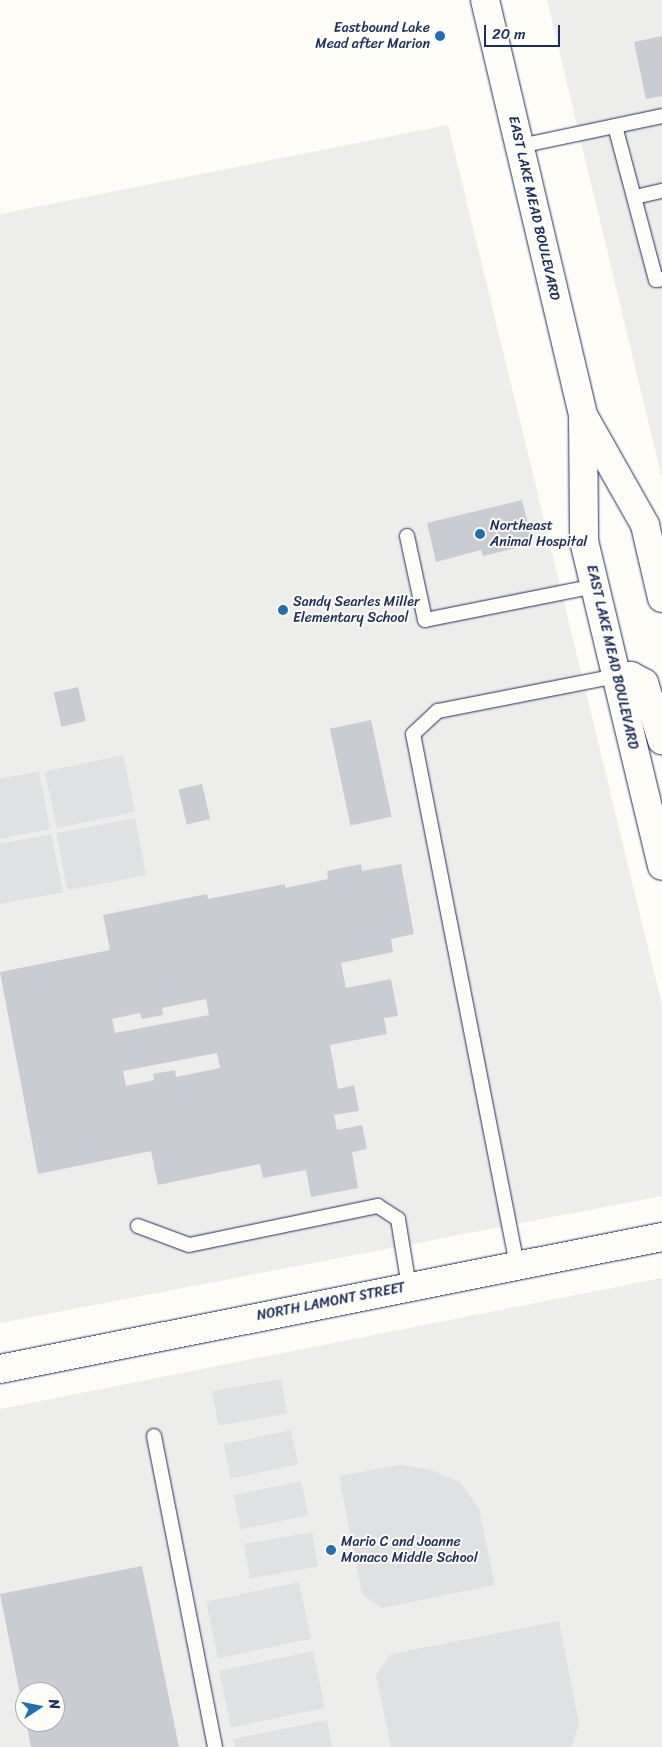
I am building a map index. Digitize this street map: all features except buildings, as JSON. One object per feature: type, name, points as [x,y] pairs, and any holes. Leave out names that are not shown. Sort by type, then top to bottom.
[{"type":"main road","name":"EAST LAKE MEAD BOULEVARD","points":[[485,0],[584,416],[584,541],[662,866]]},
{"type":"main road","name":"EAST LAKE MEAD BOULEVARD","points":[[584,416],[645,525],[662,598]]},
{"type":"main road","points":[[617,676],[631,676],[644,683],[662,740]]},
{"type":"main road","name":"NORTH LAMONT STREET","points":[[0,1369],[662,1237]]},
{"type":"lane","points":[[520,146],[662,116]]},
{"type":"lane","points":[[616,126],[656,280],[662,279]]},
{"type":"lane","points":[[635,197],[662,191]]},
{"type":"lane","points":[[407,536],[425,620],[595,586]]},
{"type":"lane","points":[[517,1265],[413,734],[438,711],[617,676]]},
{"type":"lane","points":[[138,1226],[189,1245],[378,1206],[398,1219],[409,1287]]},
{"type":"lane","points":[[154,1436],[215,1747]]},
{"type":"shaded area","points":[[547,0],[662,0],[662,479]]},
{"type":"shaded area","name":"Sandy Searles Miller Elementary School","points":[[448,125],[662,1005],[662,1196],[0,1323],[0,214]]},
{"type":"shaded area","points":[[123,755],[135,812],[57,828],[45,772]]},
{"type":"shaded area","points":[[39,771],[50,829],[0,839],[0,779]]},
{"type":"shaded area","points":[[135,818],[146,875],[68,890],[56,833]]},
{"type":"shaded area","points":[[51,834],[63,892],[0,904],[0,844]]},
{"type":"shaded area","name":"Mario C and Joanne Monaco Middle School","points":[[662,1278],[662,1747],[0,1747],[0,1409]]},
{"type":"shaded area","points":[[281,1379],[287,1413],[218,1426],[212,1391]]},
{"type":"shaded area","points":[[291,1430],[298,1464],[231,1479],[224,1444]]},
{"type":"shaded area","points":[[399,1465],[429,1469],[460,1482],[479,1509],[495,1585],[382,1608],[362,1594],[339,1476]]},
{"type":"shaded area","points":[[301,1481],[308,1515],[241,1530],[234,1495]]},
{"type":"shaded area","points":[[312,1532],[318,1566],[250,1578],[244,1544]]},
{"type":"shaded area","points":[[299,1582],[311,1639],[218,1658],[206,1602]]},
{"type":"shaded area","points":[[559,1621],[579,1724],[571,1747],[391,1747],[376,1675],[391,1654]]},
{"type":"shaded area","points":[[313,1651],[325,1708],[231,1728],[219,1671]]},
{"type":"shaded area","points":[[327,1720],[332,1747],[235,1747],[233,1739]]},
{"type":"place","name":"Eastbound Lake Mead after Marion","points":[[440,36]]},
{"type":"place","name":"Northeast Animal Hospital","points":[[480,534]]},
{"type":"place","name":"Sandy Searles Miller Elementary School","points":[[283,610]]},
{"type":"place","name":"Mario C and Joanne Monaco Middle School","points":[[331,1550]]}]
